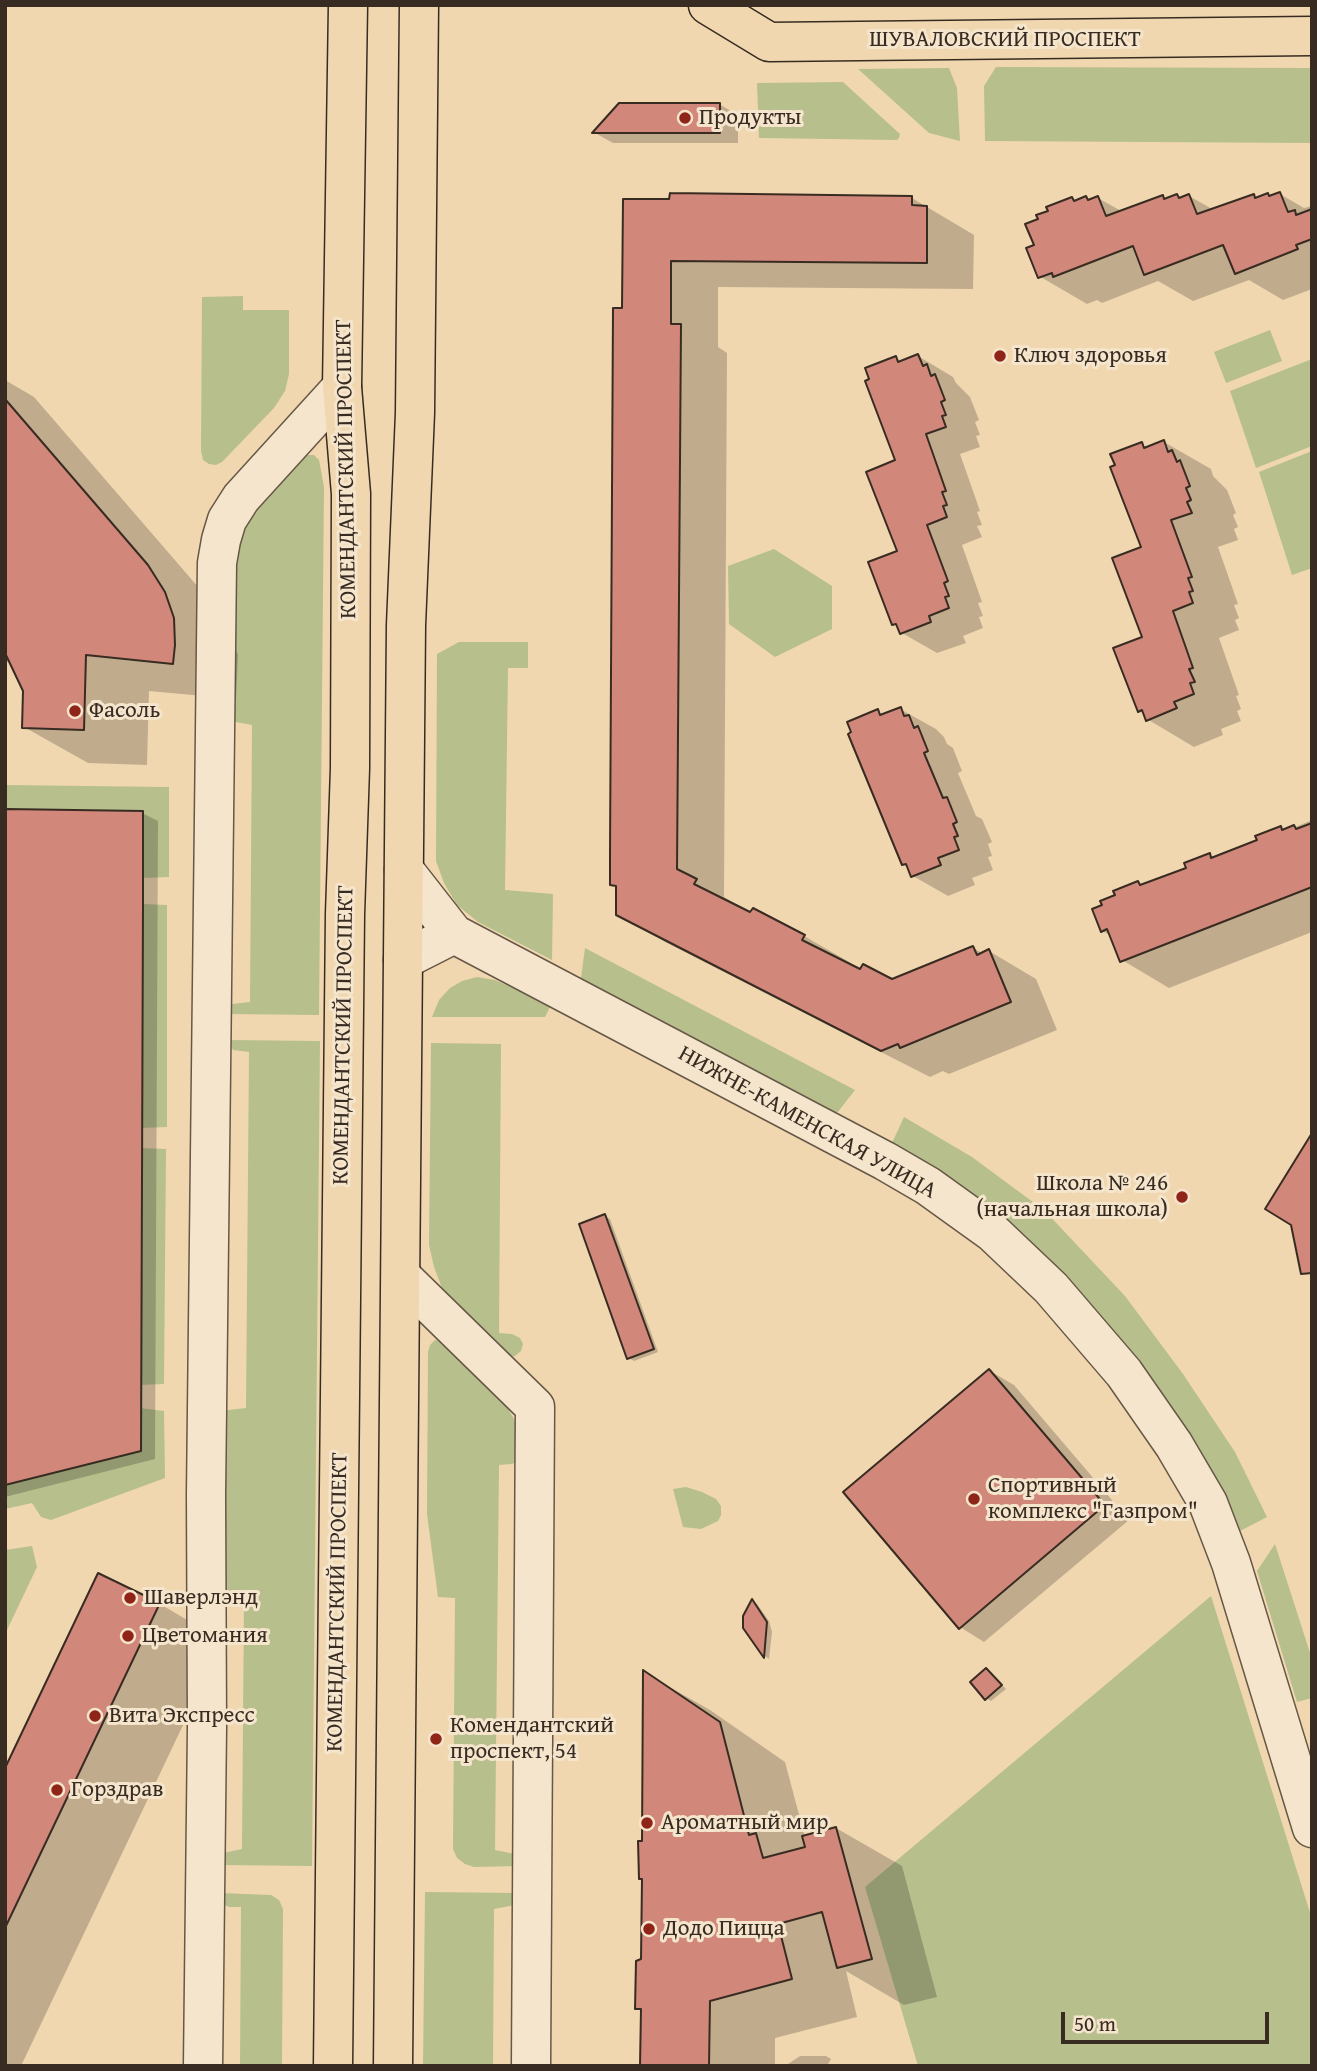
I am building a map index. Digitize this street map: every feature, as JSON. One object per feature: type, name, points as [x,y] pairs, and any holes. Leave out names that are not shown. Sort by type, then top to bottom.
[{"type":"main road","name":"КОМЕНДАНТСКИЙ ПРОСПЕКТ","points":[[333,2066],[345,927],[350,768],[351,494],[342,387],[348,5]]},
{"type":"main road","points":[[393,2066],[406,625],[415,414],[418,5]]},
{"type":"main road","name":"ШУВАЛОВСКИЙ ПРОСПЕКТ","points":[[708,5],[769,42],[1312,36]]},
{"type":"street","points":[[203,2066],[206,1494],[217,563],[220,540],[227,520],[241,498],[342,387]]},
{"type":"street","name":"НИЖНЕ-КАМЕНСКАЯ УЛИЦА","points":[[404,870],[454,934],[928,1186],[992,1232],[1051,1288],[1124,1373],[1174,1445],[1208,1503],[1231,1563],[1312,1828]]},
{"type":"street","points":[[403,960],[454,934]]},
{"type":"street","points":[[401,1276],[535,1406],[531,2066]]},
{"type":"green space","points":[[996,67],[1312,68],[1312,143],[985,141],[984,86]]},
{"type":"green space","points":[[949,68],[957,88],[960,141],[929,133],[858,69]]},
{"type":"green space","points":[[843,82],[900,134],[897,140],[759,138],[757,83]]},
{"type":"green space","points":[[243,296],[243,310],[289,310],[289,374],[285,391],[274,408],[222,462],[209,464],[203,460],[201,451],[202,297]]},
{"type":"green space","points":[[1270,330],[1282,361],[1226,383],[1214,352]]},
{"type":"green space","points":[[1312,359],[1312,446],[1256,468],[1230,391]]},
{"type":"green space","points":[[1312,451],[1312,568],[1292,575],[1259,472]]},
{"type":"green space","points":[[314,455],[319,460],[324,487],[319,1015],[227,1014],[232,1004],[250,1002],[252,725],[236,722],[230,717],[232,558],[252,509],[300,457]]},
{"type":"green space","points":[[774,549],[832,586],[832,629],[775,657],[729,624],[728,566]]},
{"type":"green space","points":[[459,642],[528,642],[528,668],[508,668],[505,890],[553,894],[552,960],[478,922],[457,905],[444,883],[436,861],[437,654]]},
{"type":"green space","points":[[5,785],[169,787],[169,877],[143,878],[143,811],[5,809]]},
{"type":"green space","points":[[143,904],[167,905],[167,1127],[141,1128]]},
{"type":"green space","points":[[585,948],[855,1090],[837,1113],[581,978]]},
{"type":"green space","points":[[477,977],[495,980],[551,1005],[545,1017],[432,1017],[439,1000],[450,988]]},
{"type":"green space","points":[[228,1040],[320,1041],[312,1866],[220,1865],[223,1853],[242,1849],[244,1597],[226,1592],[221,1585],[224,1415],[228,1410],[246,1408],[249,1052],[233,1050]]},
{"type":"green space","points":[[431,1043],[501,1044],[499,1333],[520,1338],[523,1344],[521,1351],[515,1356],[507,1357],[457,1308],[442,1288],[434,1267],[429,1245]]},
{"type":"green space","points":[[904,1117],[972,1157],[1045,1211],[1125,1296],[1183,1374],[1235,1452],[1267,1517],[1240,1531],[1225,1494],[1192,1436],[1138,1361],[1065,1274],[1006,1218],[941,1172],[892,1143]]},
{"type":"green space","points":[[141,1148],[166,1149],[164,1384],[140,1385]]},
{"type":"green space","points":[[443,1339],[504,1402],[514,1419],[519,1438],[518,1461],[499,1465],[495,1850],[515,1854],[518,1866],[474,1867],[457,1858],[453,1849],[455,1598],[438,1597],[427,1514],[428,1352],[435,1340]]},
{"type":"green space","points":[[140,1408],[164,1411],[165,1478],[51,1520],[41,1517],[32,1503],[5,1509],[5,1485],[140,1451]]},
{"type":"green space","points":[[686,1487],[716,1499],[721,1506],[718,1521],[701,1529],[683,1527],[673,1489]]},
{"type":"green space","points":[[1275,1544],[1312,1659],[1312,1698],[1297,1702],[1257,1571]]},
{"type":"green space","points":[[32,1546],[37,1567],[7,1630],[5,1550]]},
{"type":"green space","points":[[1211,1596],[1312,1919],[1312,2066],[918,2066],[865,1887]]},
{"type":"green space","points":[[425,1892],[517,1893],[515,1905],[494,1909],[493,2066],[423,2066]]},
{"type":"green space","points":[[220,1893],[271,1895],[279,1900],[283,1909],[282,2066],[240,2066],[241,1907],[223,1904]]},
{"type":"building","points":[[619,103],[720,103],[720,133],[592,133]]},
{"type":"building","points":[[1280,192],[1288,212],[1295,210],[1296,215],[1312,209],[1312,239],[1296,245],[1298,249],[1235,274],[1223,245],[1144,275],[1133,246],[1053,277],[1052,273],[1038,278],[1026,248],[1034,245],[1025,224],[1038,219],[1036,215],[1048,211],[1046,207],[1072,197],[1074,201],[1086,196],[1088,200],[1098,196],[1106,216],[1163,195],[1164,199],[1177,194],[1179,198],[1189,194],[1197,214],[1254,194],[1255,198]]},
{"type":"building","points":[[670,193],[912,196],[912,205],[927,206],[927,263],[671,261],[671,324],[681,324],[677,869],[697,879],[694,884],[750,912],[753,908],[805,935],[802,940],[860,969],[863,964],[892,979],[973,946],[977,955],[989,949],[1011,1002],[900,1048],[898,1044],[881,1051],[616,915],[616,886],[610,885],[613,308],[622,308],[623,199],[669,199]]},
{"type":"building","points":[[918,354],[923,366],[927,364],[931,376],[935,374],[945,400],[941,402],[946,415],[942,416],[946,427],[926,434],[946,491],[942,492],[947,505],[943,506],[947,517],[927,525],[948,581],[944,583],[949,596],[945,597],[949,608],[929,616],[931,622],[900,634],[896,624],[892,625],[868,562],[897,551],[866,472],[895,460],[865,381],[869,379],[865,368],[896,356],[898,362]]},
{"type":"building","points":[[5,399],[148,565],[165,592],[174,618],[173,664],[86,655],[84,730],[22,728],[23,691],[5,653]]},
{"type":"building","points":[[1164,440],[1168,452],[1172,450],[1177,462],[1180,460],[1190,486],[1186,488],[1191,500],[1187,502],[1192,513],[1171,520],[1192,577],[1188,578],[1193,591],[1189,592],[1193,603],[1173,611],[1193,668],[1189,669],[1195,682],[1190,683],[1194,694],[1174,702],[1177,708],[1146,721],[1142,710],[1138,712],[1113,648],[1142,637],[1112,558],[1141,547],[1110,467],[1115,465],[1110,454],[1142,442],[1144,448]]},
{"type":"building","points":[[901,707],[904,716],[909,715],[914,728],[918,726],[928,751],[924,753],[943,798],[947,797],[957,822],[953,824],[958,836],[954,837],[959,850],[938,858],[941,865],[911,877],[906,864],[902,865],[848,734],[851,732],[847,722],[878,709],[880,715]]},
{"type":"building","points":[[5,809],[143,811],[143,904],[141,1451],[5,1485]]},
{"type":"building","points":[[1312,823],[1312,887],[1120,962],[1107,929],[1101,932],[1092,909],[1102,905],[1100,901],[1115,895],[1113,891],[1138,881],[1140,885],[1186,868],[1184,863],[1210,853],[1211,858],[1257,840],[1255,836],[1281,826],[1282,830],[1294,825],[1296,829]]},
{"type":"building","points":[[1312,1133],[1312,1273],[1301,1274],[1291,1225],[1265,1209]]},
{"type":"building","points":[[605,1214],[654,1349],[627,1359],[579,1224]]},
{"type":"building","name":"Спортивный комплекс \"Газпром\"","points":[[989,1369],[1105,1505],[959,1629],[843,1492]]},
{"type":"building","points":[[98,1573],[160,1603],[5,1928],[5,1768]]},
{"type":"building","points":[[752,1599],[767,1622],[764,1658],[743,1628],[743,1616]]},
{"type":"building","points":[[986,1668],[1002,1685],[985,1700],[970,1682]]},
{"type":"building","points":[[643,1670],[720,1722],[749,1835],[756,1833],[763,1858],[805,1847],[802,1836],[836,1827],[872,1959],[837,1968],[822,1912],[778,1924],[792,1979],[710,2001],[709,2066],[640,2066],[641,2009],[635,2009],[636,1961],[641,1959],[642,1879],[639,1879],[638,1841],[642,1841]]},
{"type":"place","name":"Продукты","points":[[685,118]]},
{"type":"place","name":"Ключ здоровья","points":[[1000,356]]},
{"type":"place","name":"Фасоль","points":[[75,711]]},
{"type":"place","name":"Школа № 246 (начальная школа)","points":[[1182,1197]]},
{"type":"place","name":"Спортивный комплекс \"Газпром\"","points":[[974,1499]]},
{"type":"place","name":"Шаверлэнд","points":[[130,1598]]},
{"type":"place","name":"Цветомания","points":[[128,1636]]},
{"type":"place","name":"Вита Экспресс","points":[[95,1716]]},
{"type":"place","name":"Комендантский проспект, 54","points":[[436,1739]]},
{"type":"place","name":"Горздрав","points":[[57,1790]]},
{"type":"place","name":"Ароматный мир","points":[[647,1823]]},
{"type":"place","name":"Додо Пицца","points":[[649,1929]]}]
